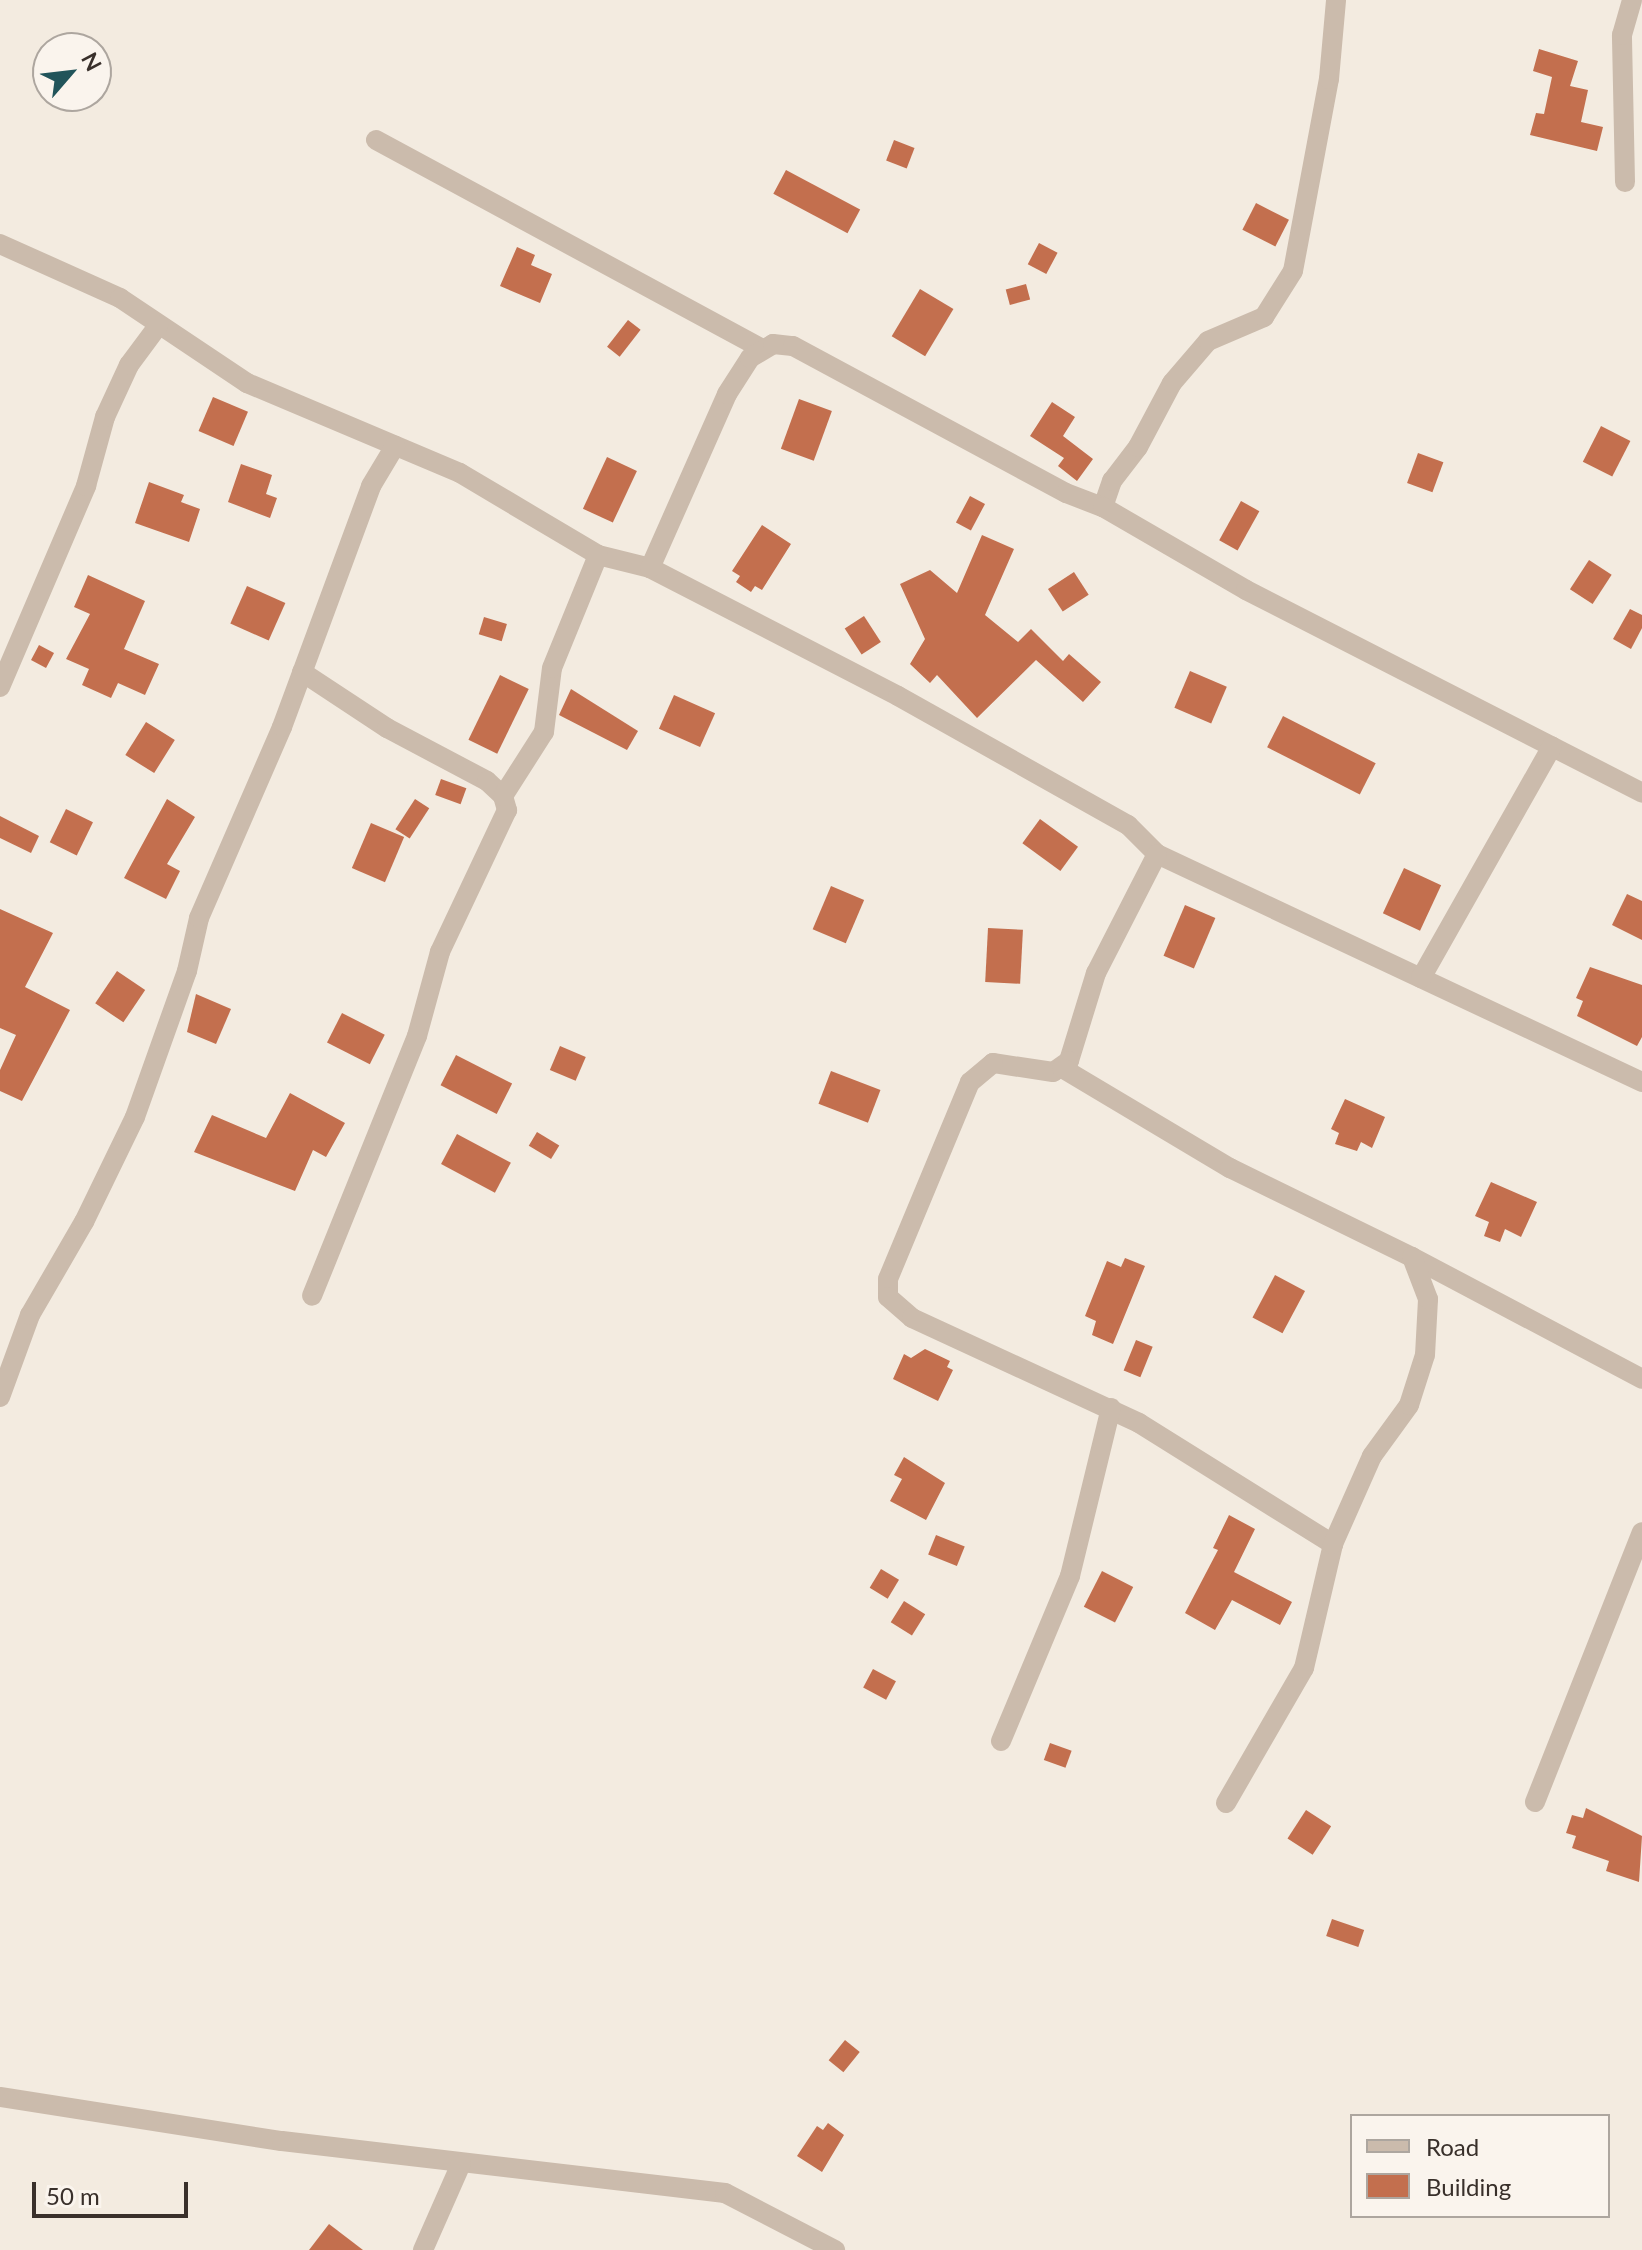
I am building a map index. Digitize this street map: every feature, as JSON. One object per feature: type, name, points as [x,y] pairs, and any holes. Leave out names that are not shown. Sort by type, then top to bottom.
[{"type":"street","points":[[1103,507],[1112,481],[1138,447],[1172,383],[1208,341],[1264,317],[1293,271],[1329,79],[1336,0]]},
{"type":"street","points":[[1625,182],[1622,35],[1632,0]]},
{"type":"street","points":[[376,140],[762,349]]},
{"type":"street","points":[[0,244],[120,298],[247,383],[460,473],[598,555],[650,568],[1128,825],[1157,854],[1642,1082]]},
{"type":"street","points":[[0,687],[86,486],[105,417],[129,365],[158,326]]},
{"type":"street","points":[[650,568],[727,394],[762,349],[773,344],[793,346],[1066,493],[1103,507],[1246,590],[1642,793]]},
{"type":"street","points":[[0,1397],[30,1315],[84,1222],[135,1117],[187,971],[199,918],[239,835],[371,486],[395,446]]},
{"type":"street","points":[[503,796],[544,732],[552,668],[598,555]]},
{"type":"street","points":[[302,672],[375,721],[487,781],[503,796],[507,810],[440,952],[417,1036],[312,1296]]},
{"type":"street","points":[[1421,978],[1552,746]]},
{"type":"street","points":[[1157,854],[1096,973],[1074,1049],[1062,1068],[1053,1072],[993,1063],[970,1082],[886,1289],[893,1306],[912,1318],[1111,1408],[1333,1544]]},
{"type":"street","points":[[1062,1068],[1230,1168],[1412,1257],[1642,1379]]},
{"type":"street","points":[[1226,1803],[1304,1668],[1333,1544],[1372,1456],[1409,1405],[1425,1355],[1428,1299],[1412,1257]]},
{"type":"street","points":[[1001,1741],[1070,1576],[1111,1408]]},
{"type":"street","points":[[1535,1802],[1642,1532]]},
{"type":"street","points":[[0,2097],[461,2164],[725,2193],[835,2250]]},
{"type":"street","points":[[423,2250],[461,2164]]},
{"type":"building","points":[[1539,49],[1578,61],[1570,86],[1588,90],[1581,122],[1603,127],[1597,151],[1530,135],[1536,113],[1544,114],[1552,77],[1533,71]]},
{"type":"building","points":[[894,140],[915,148],[907,168],[886,161]]},
{"type":"building","points":[[786,170],[860,209],[847,233],[773,194]]},
{"type":"building","points":[[1256,203],[1289,220],[1275,247],[1242,230]]},
{"type":"building","points":[[1039,243],[1058,253],[1046,274],[1028,264]]},
{"type":"building","points":[[517,247],[535,255],[531,265],[552,274],[540,303],[500,286]]},
{"type":"building","points":[[1026,284],[1030,299],[1010,305],[1006,289]]},
{"type":"building","points":[[920,289],[953,309],[925,356],[892,336]]},
{"type":"building","points":[[628,320],[641,330],[620,357],[607,347]]},
{"type":"building","points":[[213,397],[248,412],[234,446],[199,431]]},
{"type":"building","points":[[799,399],[832,411],[814,461],[781,449]]},
{"type":"building","points":[[1052,402],[1075,417],[1063,436],[1093,459],[1077,481],[1058,466],[1064,458],[1030,436]]},
{"type":"building","points":[[1601,426],[1630,441],[1612,477],[1583,462]]},
{"type":"building","points":[[1418,453],[1443,462],[1432,492],[1407,483]]},
{"type":"building","points":[[607,457],[637,471],[613,523],[583,509]]},
{"type":"building","points":[[241,464],[272,475],[266,494],[277,498],[270,518],[228,502]]},
{"type":"building","points":[[149,482],[184,495],[181,502],[200,509],[189,542],[135,523]]},
{"type":"building","points":[[970,496],[985,504],[971,530],[956,522]]},
{"type":"building","points":[[1241,501],[1259,511],[1238,551],[1219,540]]},
{"type":"building","points":[[762,525],[791,544],[762,590],[755,586],[751,592],[736,582],[740,576],[732,571]]},
{"type":"building","points":[[982,535],[1014,549],[985,615],[1018,642],[1031,629],[1063,661],[1069,654],[1101,682],[1083,702],[1036,660],[977,718],[937,675],[930,683],[910,664],[925,639],[900,584],[930,570],[957,593]]},
{"type":"building","points":[[1589,560],[1612,575],[1593,604],[1570,589]]},
{"type":"building","points":[[1074,572],[1089,595],[1063,612],[1048,589]]},
{"type":"building","points":[[88,575],[145,601],[124,649],[159,664],[145,695],[118,683],[111,698],[82,685],[89,669],[66,659],[90,614],[74,607]]},
{"type":"building","points":[[247,586],[285,603],[269,641],[230,623]]},
{"type":"building","points":[[1630,609],[1642,615],[1642,628],[1631,649],[1613,639]]},
{"type":"building","points":[[864,616],[881,642],[862,655],[845,629]]},
{"type":"building","points":[[484,617],[507,624],[502,641],[479,634]]},
{"type":"building","points":[[39,645],[54,653],[46,668],[31,660]]},
{"type":"building","points":[[1190,671],[1227,687],[1211,723],[1174,708]]},
{"type":"building","points":[[500,675],[529,689],[497,754],[468,740]]},
{"type":"building","points":[[571,689],[638,731],[627,750],[559,715]]},
{"type":"building","points":[[674,695],[715,713],[700,747],[659,729]]},
{"type":"building","points":[[1283,716],[1376,763],[1360,794],[1267,747]]},
{"type":"building","points":[[146,722],[175,740],[154,773],[125,755]]},
{"type":"building","points":[[441,779],[466,788],[461,804],[435,795]]},
{"type":"building","points":[[167,799],[195,817],[167,864],[180,871],[166,899],[124,878]]},
{"type":"building","points":[[415,799],[429,808],[410,838],[395,829]]},
{"type":"building","points":[[66,809],[93,822],[77,855],[50,842]]},
{"type":"building","points":[[0,816],[39,836],[31,853],[0,838]]},
{"type":"building","points":[[1040,819],[1078,847],[1060,871],[1022,843]]},
{"type":"building","points":[[371,823],[404,837],[385,882],[352,868]]},
{"type":"building","points":[[1404,868],[1441,885],[1420,931],[1383,913]]},
{"type":"building","points":[[831,886],[864,900],[846,943],[813,929]]},
{"type":"building","points":[[1627,894],[1642,901],[1642,940],[1612,925]]},
{"type":"building","points":[[1185,905],[1215,918],[1194,969],[1164,956]]},
{"type":"building","points":[[0,909],[53,933],[25,987],[70,1010],[22,1101],[0,1091],[0,1070],[16,1035],[0,1028]]},
{"type":"building","points":[[988,928],[1023,930],[1020,984],[985,982]]},
{"type":"building","points":[[1590,967],[1642,985],[1642,1037],[1637,1046],[1577,1016],[1583,1001],[1576,998]]},
{"type":"building","points":[[117,971],[145,990],[123,1022],[95,1003]]},
{"type":"building","points":[[196,994],[231,1009],[216,1044],[187,1032]]},
{"type":"building","points":[[342,1013],[385,1035],[370,1064],[327,1042]]},
{"type":"building","points":[[560,1046],[586,1057],[576,1081],[550,1070]]},
{"type":"building","points":[[456,1055],[512,1084],[497,1114],[441,1085]]},
{"type":"building","points":[[831,1071],[880,1090],[868,1123],[818,1104]]},
{"type":"building","points":[[290,1093],[345,1123],[326,1157],[313,1150],[295,1191],[194,1152],[212,1115],[266,1138]]},
{"type":"building","points":[[1345,1099],[1385,1117],[1372,1148],[1361,1142],[1357,1151],[1335,1144],[1339,1133],[1331,1129]]},
{"type":"building","points":[[537,1132],[559,1145],[551,1159],[529,1146]]},
{"type":"building","points":[[457,1134],[511,1163],[495,1193],[441,1164]]},
{"type":"building","points":[[1491,1182],[1537,1202],[1521,1237],[1505,1229],[1500,1242],[1484,1236],[1489,1222],[1475,1216]]},
{"type":"building","points":[[1125,1258],[1145,1266],[1113,1344],[1092,1335],[1096,1321],[1085,1316],[1107,1261],[1121,1267]]},
{"type":"building","points":[[1275,1275],[1305,1291],[1282,1333],[1252,1317]]},
{"type":"building","points":[[1136,1340],[1153,1347],[1140,1377],[1124,1371]]},
{"type":"building","points":[[925,1349],[950,1361],[947,1367],[953,1370],[938,1401],[893,1379],[904,1354],[911,1358]]},
{"type":"building","points":[[904,1457],[945,1483],[926,1520],[890,1501],[902,1479],[894,1475]]},
{"type":"building","points":[[1229,1515],[1255,1529],[1234,1572],[1292,1602],[1280,1625],[1232,1600],[1215,1630],[1185,1613],[1218,1550],[1213,1548]]},
{"type":"building","points":[[936,1535],[965,1547],[957,1566],[928,1554]]},
{"type":"building","points":[[881,1569],[899,1580],[888,1599],[870,1588]]},
{"type":"building","points":[[1102,1571],[1133,1587],[1115,1623],[1084,1607]]},
{"type":"building","points":[[904,1601],[925,1614],[912,1635],[891,1622]]},
{"type":"building","points":[[873,1669],[896,1681],[886,1700],[863,1688]]},
{"type":"building","points":[[1050,1743],[1072,1751],[1065,1768],[1044,1760]]},
{"type":"building","points":[[1586,1808],[1642,1836],[1639,1882],[1606,1871],[1609,1861],[1572,1848],[1576,1836],[1566,1833],[1572,1815],[1583,1818]]},
{"type":"building","points":[[1306,1810],[1331,1826],[1313,1855],[1287,1839]]},
{"type":"building","points":[[1332,1919],[1364,1930],[1358,1947],[1326,1936]]},
{"type":"building","points":[[845,2040],[860,2052],[843,2072],[829,2060]]},
{"type":"building","points":[[828,2123],[844,2135],[822,2172],[797,2156],[817,2126],[823,2130]]},
{"type":"building","points":[[329,2224],[363,2250],[309,2250]]}]
